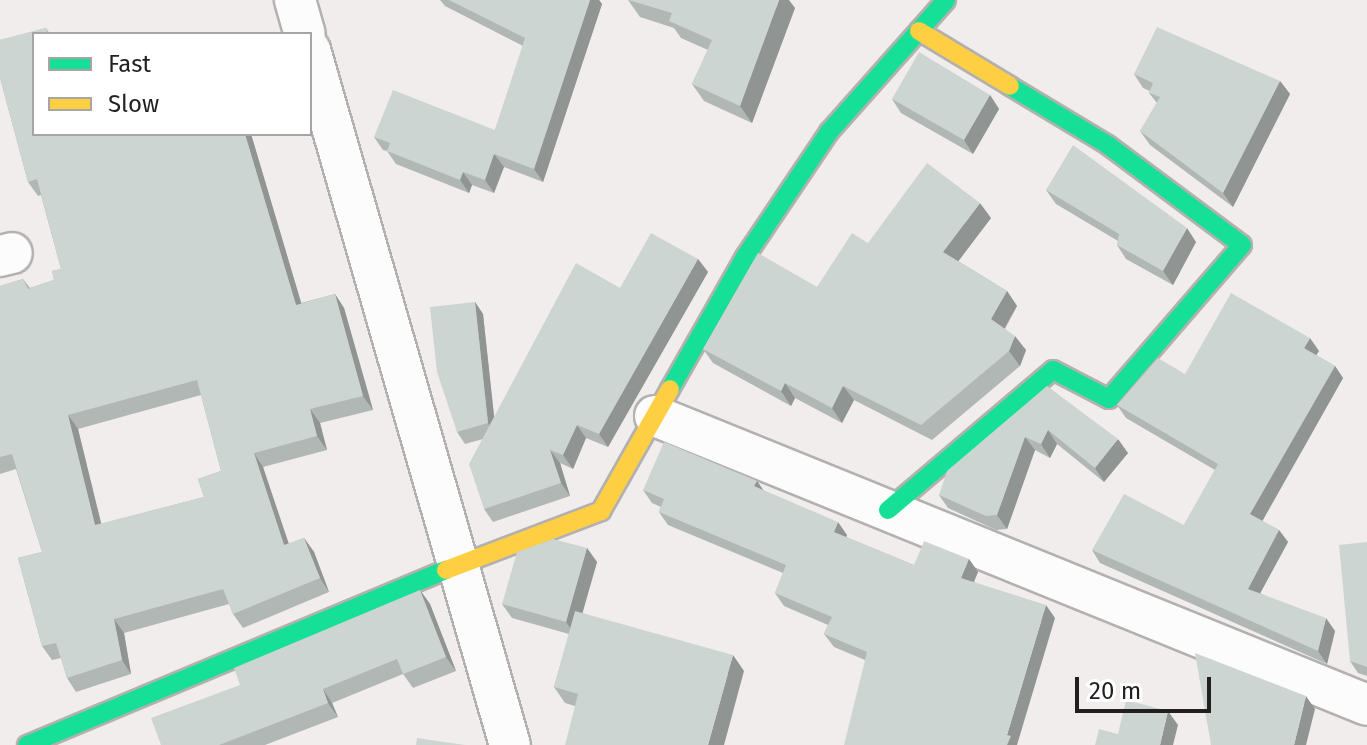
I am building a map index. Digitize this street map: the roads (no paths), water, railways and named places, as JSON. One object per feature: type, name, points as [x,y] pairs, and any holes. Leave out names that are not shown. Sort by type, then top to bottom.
[{"type":"street","points":[[295,0],[304,32]]},
{"type":"street","points":[[27,745],[459,565],[601,511],[745,257],[829,132],[946,0]]},
{"type":"street","points":[[888,510],[1053,370],[1109,399],[1242,245],[1108,145],[919,31]]},
{"type":"street","points":[[312,57],[510,745]]},
{"type":"street","points":[[655,416],[1367,705]]}]
